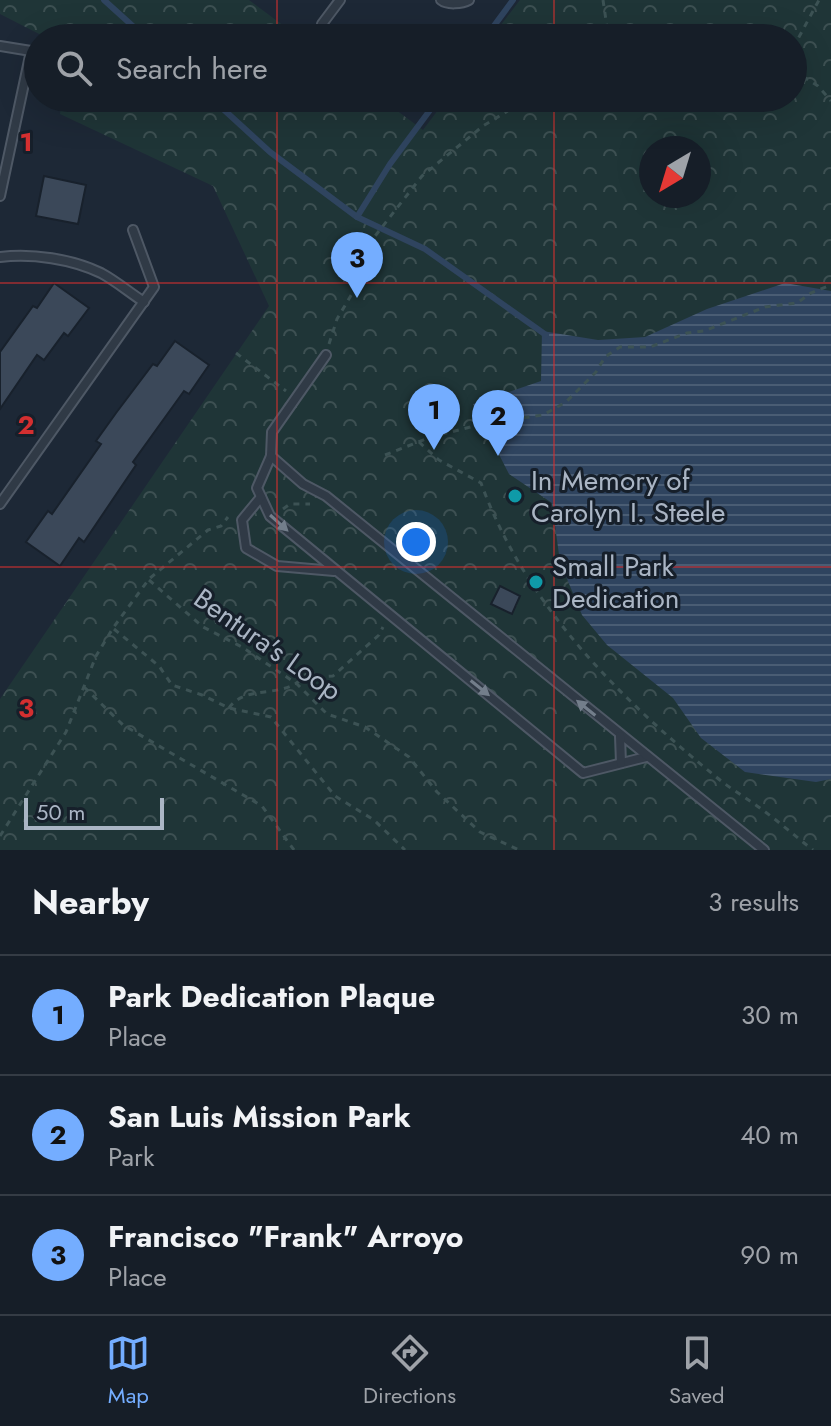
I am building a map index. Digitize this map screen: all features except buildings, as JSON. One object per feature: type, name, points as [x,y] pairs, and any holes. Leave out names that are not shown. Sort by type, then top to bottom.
[{"type":"lane","points":[[322,24],[340,0]]},
{"type":"lane","points":[[441,0],[444,3],[464,3],[469,0]]},
{"type":"lane","points":[[0,46],[24,50]]},
{"type":"lane","points":[[0,196],[24,84]]},
{"type":"lane","points":[[0,504],[154,287],[133,230]]},
{"type":"lane","points":[[0,257],[30,256],[76,264],[102,274],[144,302]]},
{"type":"lane","points":[[326,355],[272,432],[271,456],[257,488],[270,516],[583,773],[646,757]]},
{"type":"lane","points":[[271,456],[303,484],[326,496],[764,850]]},
{"type":"lane","points":[[261,497],[242,520],[246,548],[277,566],[336,571]]},
{"type":"lane","points":[[620,736],[621,763]]},
{"type":"path","points":[[603,0],[607,24]]},
{"type":"path","points":[[806,24],[819,0]]},
{"type":"path","points":[[807,79],[831,101]]},
{"type":"path","points":[[326,355],[337,319],[356,287],[361,254],[369,241],[422,176],[483,126],[506,112]]},
{"type":"path","points":[[385,455],[431,437],[486,423],[543,415],[566,402],[596,372],[605,357],[620,347],[650,347],[687,333],[704,331],[765,307],[797,303],[831,285]]},
{"type":"path","points":[[236,353],[295,398]]},
{"type":"path","points":[[419,442],[439,460],[481,483],[492,514],[527,577],[555,619],[603,675],[717,778],[813,850]]},
{"type":"path","points":[[270,516],[290,504],[310,504],[326,496]]},
{"type":"path","points":[[221,526],[230,514]]},
{"type":"path","points":[[0,836],[66,732],[96,656],[149,579],[208,530],[233,525]]},
{"type":"path","name":"Bentura's Loop","points":[[149,579],[203,627],[242,647],[297,684],[327,714],[365,727],[409,757],[437,792],[480,832],[519,850]]},
{"type":"path","points":[[229,708],[233,702],[250,694],[268,693],[297,684],[302,678],[333,676],[379,635],[387,617]]},
{"type":"path","name":"Bentura's Loop","points":[[113,628],[159,666],[172,685],[229,708],[271,717],[335,796],[374,820],[405,850]]},
{"type":"path","points":[[84,687],[123,725],[262,806],[294,850]]},
{"type":"green space","points":[[0,0],[249,0],[281,24],[24,26],[0,14]]},
{"type":"green space","points":[[520,0],[831,0],[831,850],[0,850],[0,699],[269,306],[213,186],[60,112],[399,112],[423,130],[436,112],[807,112],[807,24],[502,24]]},
{"type":"water","points":[[785,283],[831,291],[831,779],[816,782],[745,772],[701,738],[673,698],[607,645],[582,615],[560,562],[552,503],[509,474],[473,404],[541,381],[542,331],[598,340],[645,337],[707,309]]},
{"type":"waterway","points":[[104,0],[131,24]]},
{"type":"waterway","points":[[495,24],[513,0]]},
{"type":"waterway","points":[[226,112],[270,152],[357,217],[425,249],[546,335]]},
{"type":"waterway","points":[[357,217],[390,164],[429,112]]},
{"type":"place","name":"Francisco \"Frank\" Arroyo","points":[[357,298]]},
{"type":"place","name":"Park Dedication Plaque","points":[[434,450]]},
{"type":"place","name":"San Luis Mission Park","points":[[498,456]]},
{"type":"place","name":"In Memory of Carolyn I. Steele","points":[[515,496]]},
{"type":"place","name":"Small Park Dedication","points":[[536,582]]}]
